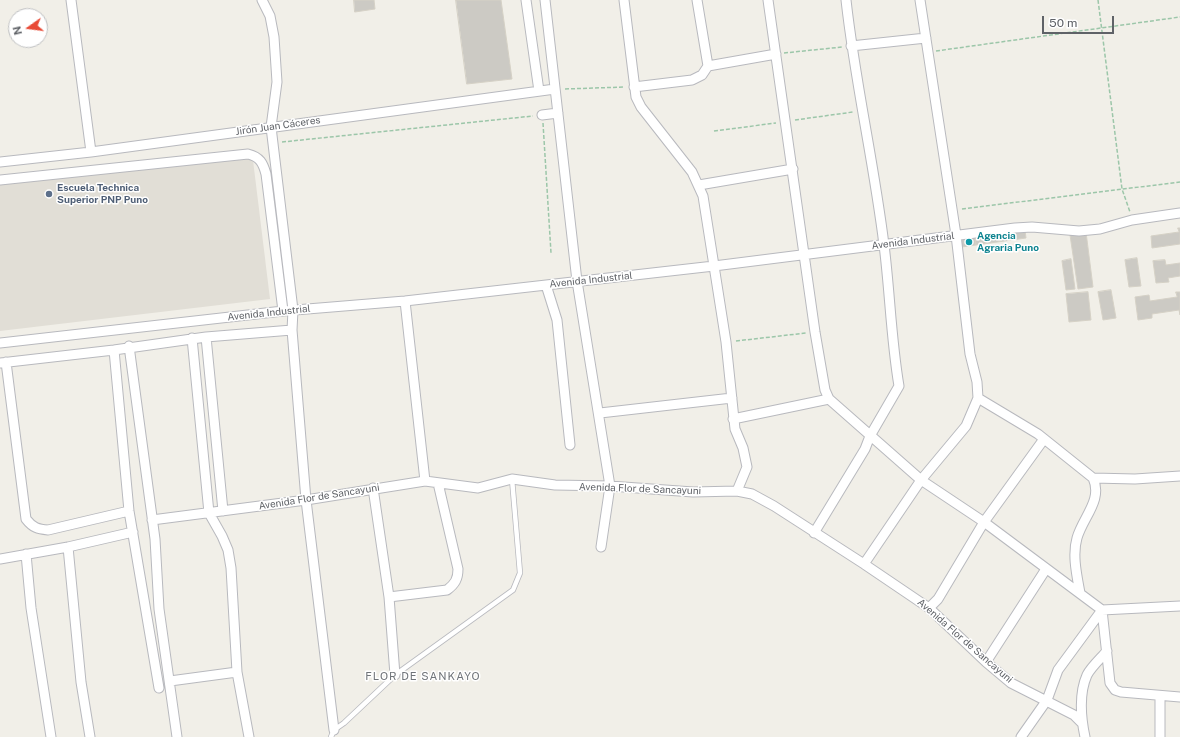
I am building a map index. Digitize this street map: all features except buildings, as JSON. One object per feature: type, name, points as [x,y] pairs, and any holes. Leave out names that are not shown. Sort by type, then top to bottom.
[{"type":"street","points":[[71,0],[91,152]]},
{"type":"street","points":[[262,0],[270,16],[276,60],[277,82],[272,127],[293,310],[292,330],[306,500],[332,734]]},
{"type":"street","points":[[526,0],[539,91]]},
{"type":"street","points":[[545,0],[577,281],[600,413],[610,486],[601,547]]},
{"type":"street","points":[[624,0],[634,87],[641,107],[692,172],[703,196],[726,342],[733,419],[735,429],[743,448],[747,466],[737,491]]},
{"type":"street","points":[[634,87],[692,80],[702,75],[708,66],[698,0]]},
{"type":"street","points":[[768,0],[815,332],[825,390],[829,400],[922,480],[984,522],[1102,610],[1180,606]]},
{"type":"street","points":[[814,533],[865,448],[870,436],[899,386],[893,349],[884,245],[851,46],[846,0]]},
{"type":"street","points":[[864,564],[922,480],[966,426],[978,398],[956,235],[920,0]]},
{"type":"street","points":[[851,46],[926,38]]},
{"type":"street","points":[[708,66],[776,54]]},
{"type":"street","name":"Jirón Juan Cáceres","points":[[0,162],[91,152],[555,89]]},
{"type":"street","points":[[542,115],[558,113]]},
{"type":"street","points":[[0,180],[248,154],[257,156],[263,163],[266,174],[283,311]]},
{"type":"street","points":[[699,185],[793,170]]},
{"type":"street","name":"Avenida Industrial","points":[[0,343],[283,311],[405,301],[714,266],[956,235],[1032,227],[1079,230],[1100,229],[1132,220],[1180,213]]},
{"type":"street","points":[[546,285],[557,320],[570,445]]},
{"type":"street","points":[[405,301],[425,481]]},
{"type":"street","name":"Avenida Industrial","points":[[3,362],[114,350],[129,346],[206,336],[292,330]]},
{"type":"street","points":[[206,336],[223,511]]},
{"type":"street","points":[[192,338],[210,513],[225,543],[232,568],[237,672],[249,737]]},
{"type":"street","points":[[129,346],[152,520],[159,609],[177,737]]},
{"type":"street","points":[[114,350],[129,510],[159,688]]},
{"type":"street","points":[[3,362],[26,520],[31,526],[38,529],[48,530],[129,510]]},
{"type":"street","points":[[600,413],[732,398]]},
{"type":"street","points":[[978,398],[1044,439],[1093,478],[1096,486],[1096,495],[1077,538],[1075,550],[1080,593]]},
{"type":"street","points":[[733,419],[829,400]]},
{"type":"street","points":[[929,608],[938,599],[984,522],[1044,439]]},
{"type":"street","points":[[1093,478],[1135,479],[1180,476]]},
{"type":"street","name":"Avenida Flor de Sancayuni","points":[[152,520],[306,500],[373,488],[425,481],[478,488],[512,479],[555,486],[610,486],[693,492],[737,491],[752,494],[774,506],[929,608],[986,662],[1011,683],[1074,715],[1082,723]]},
{"type":"street","points":[[389,597],[447,590],[454,585],[458,578],[458,569],[438,483]]},
{"type":"street","points":[[373,488],[389,597],[396,675]]},
{"type":"street","points":[[0,559],[68,547],[133,532]]},
{"type":"street","points":[[68,547],[81,682],[90,737]]},
{"type":"street","points":[[26,554],[32,608],[51,737]]},
{"type":"street","points":[[986,662],[1046,569]]},
{"type":"street","points":[[1102,610],[1110,683],[1115,690],[1121,692],[1180,697]]},
{"type":"street","points":[[1021,737],[1047,700],[1058,670],[1102,610]]},
{"type":"street","points":[[1084,737],[1082,723],[1082,694],[1087,675],[1107,651]]},
{"type":"street","points":[[170,681],[237,672]]},
{"type":"street","points":[[1160,696],[1160,737]]},
{"type":"lane","points":[[332,734],[396,675],[513,590],[520,573],[512,479]]},
{"type":"path","points":[[1098,0],[1122,190],[1132,220]]},
{"type":"path","points":[[935,51],[1180,17]]},
{"type":"path","points":[[776,54],[851,46]]},
{"type":"path","points":[[555,89],[634,87]]},
{"type":"path","points":[[274,143],[542,115],[551,253]]},
{"type":"path","points":[[956,210],[1180,182]]},
{"type":"path","points":[[726,342],[815,332]]},
{"type":"shaded area","points":[[252,152],[270,299],[0,331],[0,182]]},
{"type":"place","name":"Escuela Technica Superior PNP Puno","points":[[49,194]]},
{"type":"place","name":"Agencia Agraria Puno","points":[[969,242]]},
{"type":"district","name":"FLOR DE SANKAYO","points":[[423,677]]}]
